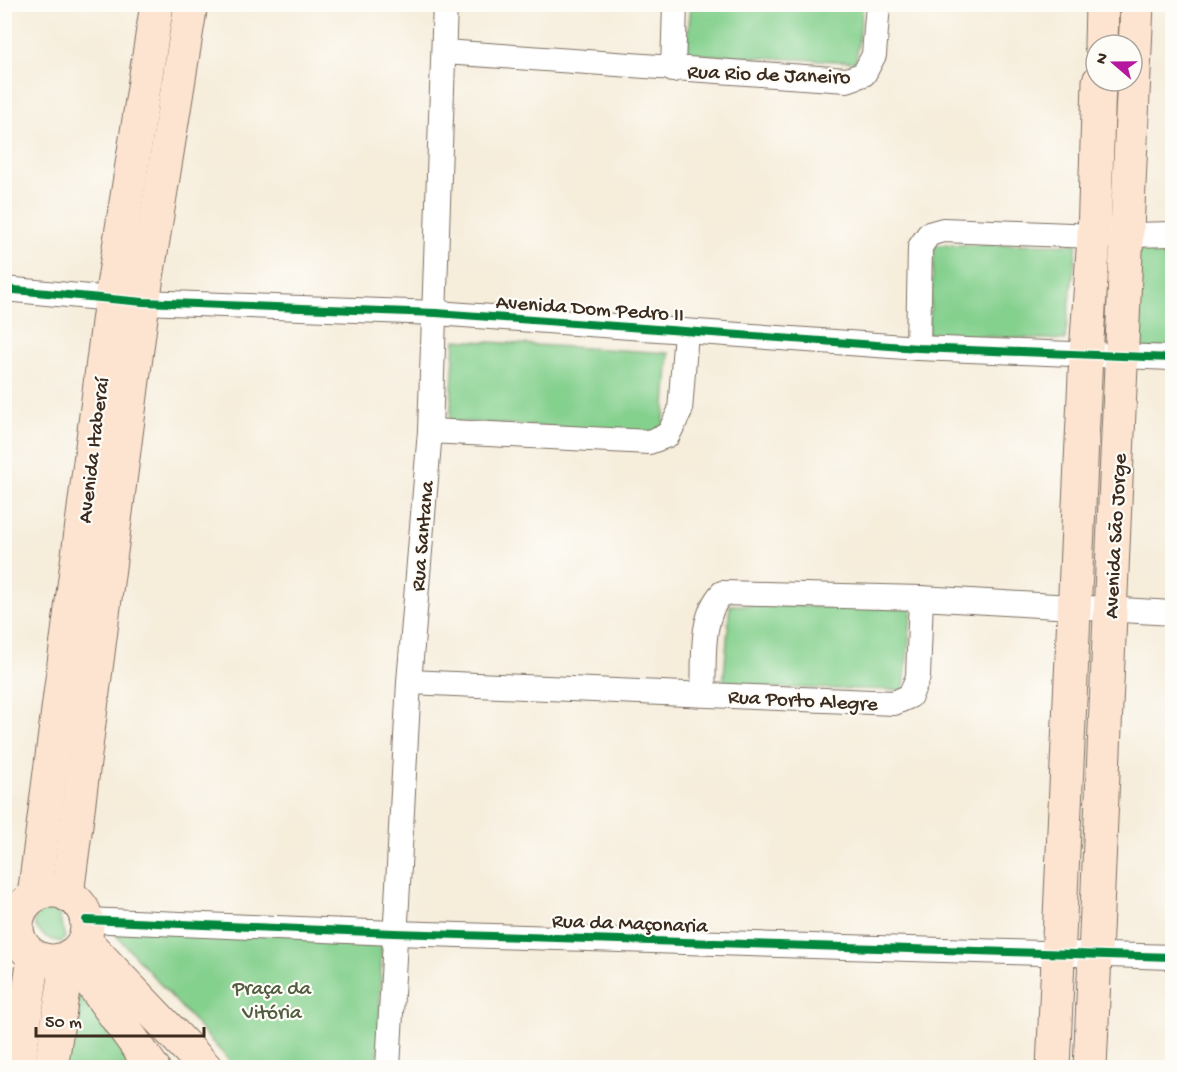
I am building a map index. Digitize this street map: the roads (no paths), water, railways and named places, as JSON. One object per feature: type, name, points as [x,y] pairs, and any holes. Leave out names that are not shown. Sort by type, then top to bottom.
[{"type":"street","name":"Avenida Itaberaí","points":[[20,905],[157,4]]},
{"type":"street","name":"Avenida Itaberaí","points":[[51,1068],[75,933],[143,302],[191,4]]},
{"type":"street","name":"Rua Santana","points":[[388,1068],[409,682],[430,431],[436,313],[445,4]]},
{"type":"street","name":"Rua Rio de Janeiro","points":[[673,70],[675,4]]},
{"type":"street","name":"Rua Rio de Janeiro","points":[[444,52],[673,70],[848,80],[864,74],[874,55],[878,4]]},
{"type":"street","points":[[1101,33],[1102,4]]},
{"type":"street","name":"Avenida São Jorge","points":[[1090,1068],[1137,4]]},
{"type":"street","name":"Avenida São Jorge","points":[[1053,1068],[1086,354],[1094,236],[1099,93]]},
{"type":"street","points":[[918,348],[920,247],[929,234],[943,230],[1094,236],[1173,234]]},
{"type":"street","name":"Avenida Dom Pedro II","points":[[4,289],[143,302],[436,313],[918,348],[1173,358]]},
{"type":"street","name":"Avenida Dom Pedro II","points":[[430,431],[649,442],[668,435],[680,411],[686,332]]},
{"type":"street","name":"Rua Porto Alegre","points":[[704,694],[707,621],[711,605],[722,593],[921,598],[1173,614]]},
{"type":"street","name":"Rua Porto Alegre","points":[[409,682],[894,703],[910,696],[918,677],[921,598]]},
{"type":"street","points":[[75,933],[51,961],[34,956],[20,941],[17,931],[20,905],[56,891],[75,933],[153,1068]]},
{"type":"street","points":[[75,933],[206,1068]]},
{"type":"street","name":"Rua da Maçonaria","points":[[75,933],[394,933],[1173,957]]},
{"type":"street","points":[[18,1068],[34,956]]},
{"type":"park label","name":"Praça da Vitória","points":[[272,999]]}]
